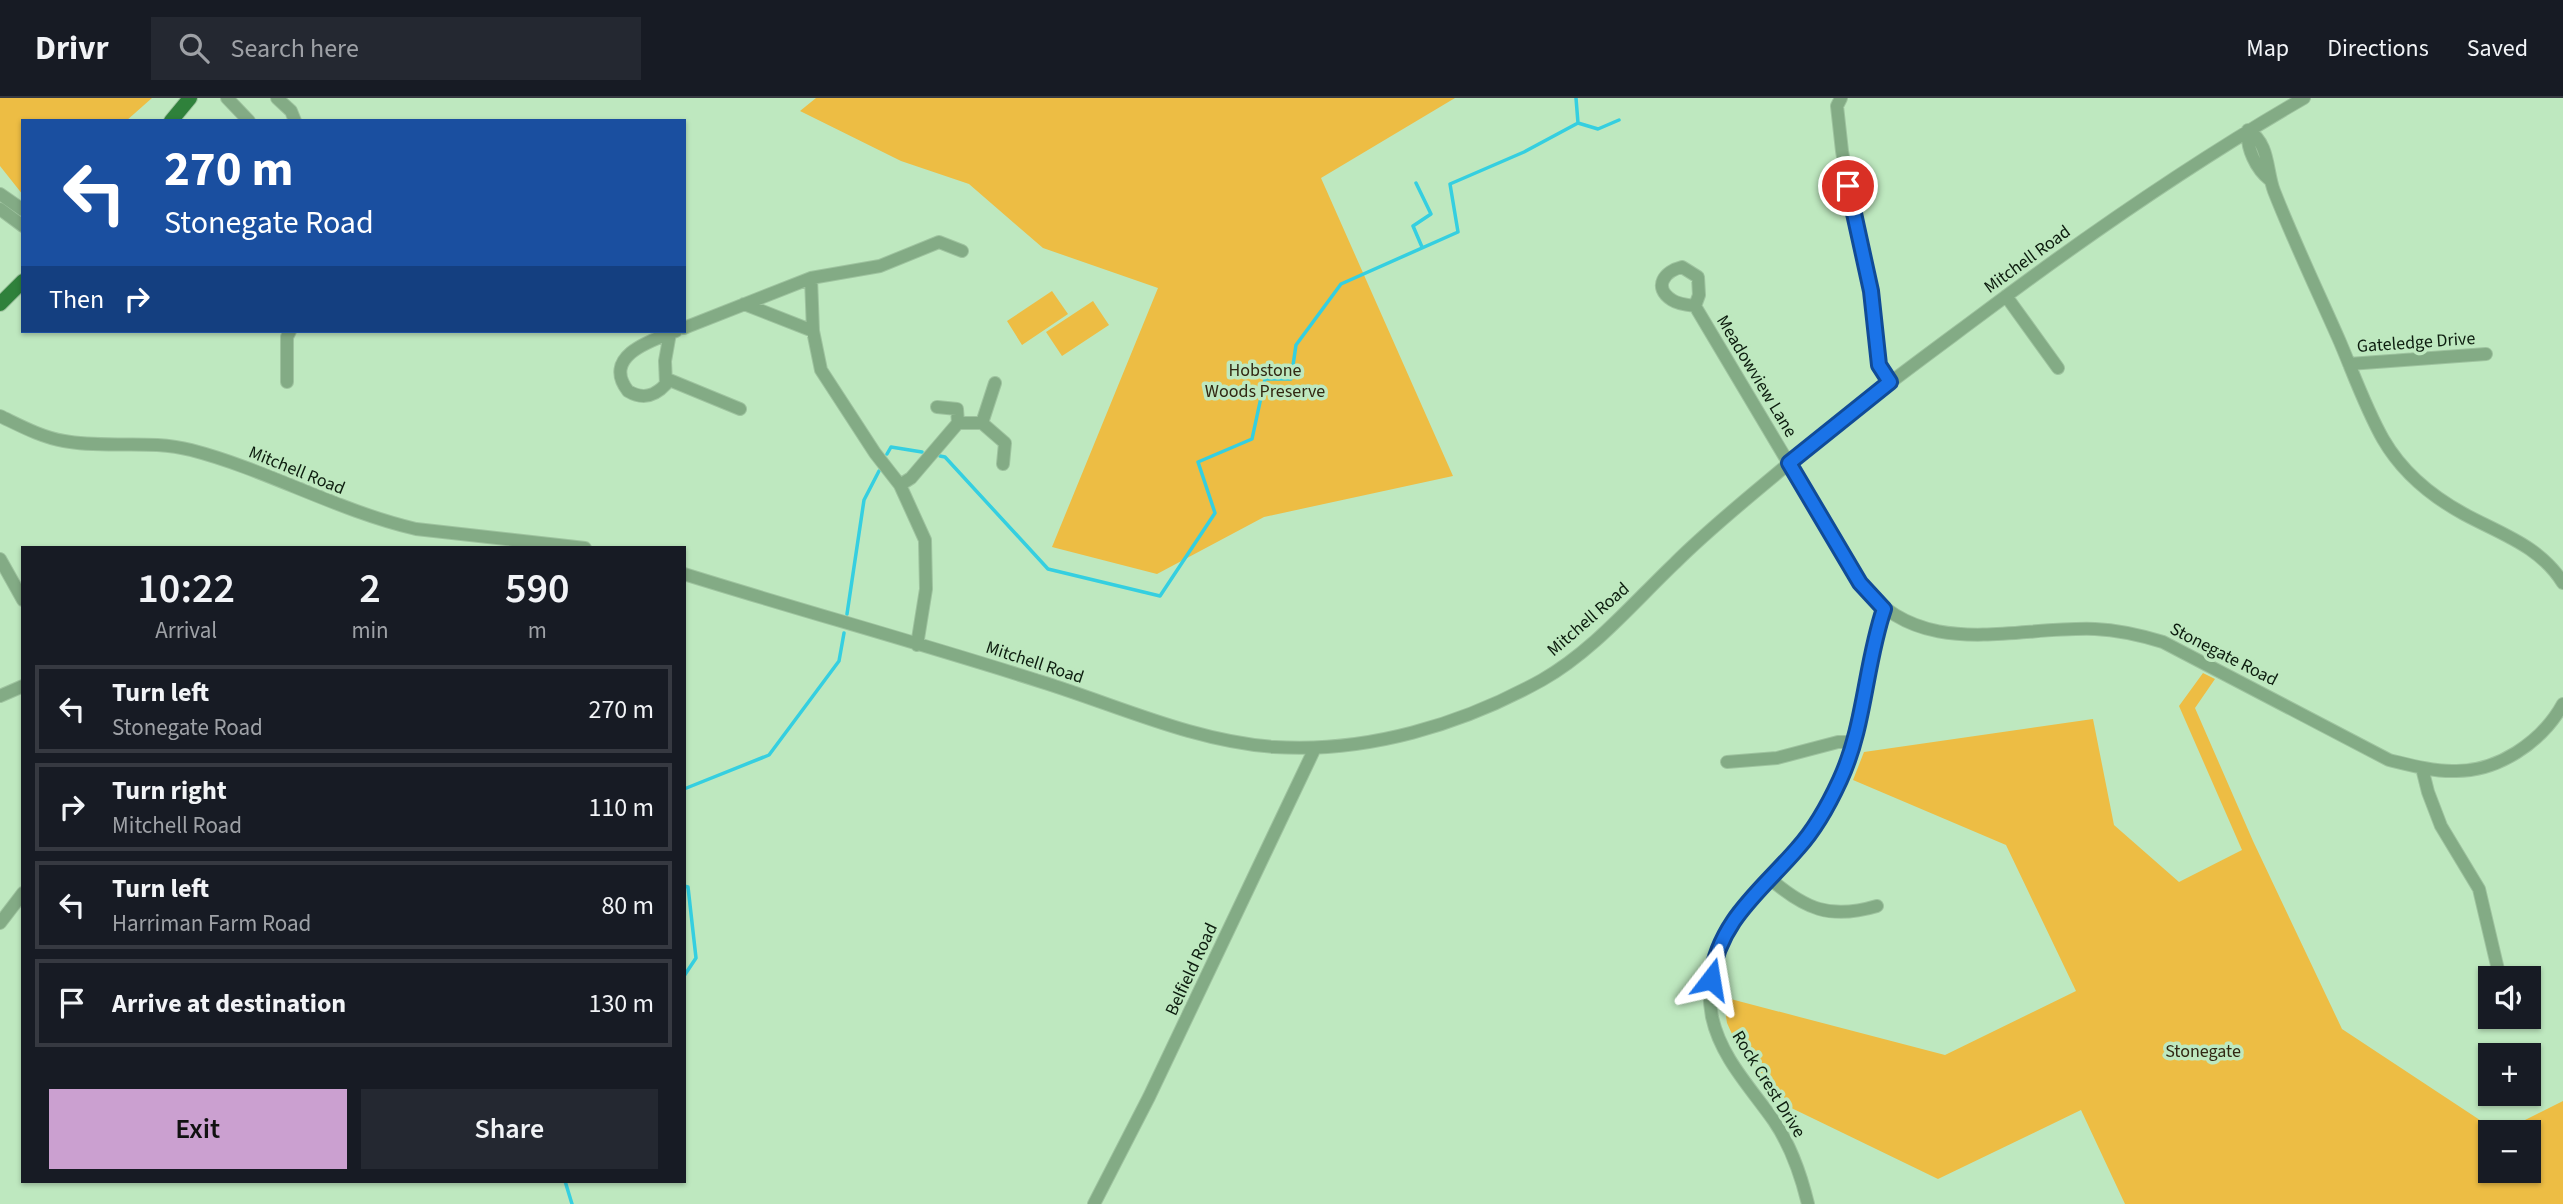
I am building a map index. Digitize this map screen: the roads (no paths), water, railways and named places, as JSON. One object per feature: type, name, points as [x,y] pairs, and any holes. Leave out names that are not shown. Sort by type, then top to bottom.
[{"type":"main road","points":[[172,119],[190,98]]},
{"type":"main road","points":[[3,295],[21,282]]},
{"type":"street","points":[[227,98],[247,119]]},
{"type":"street","points":[[277,98],[291,111],[294,119]]},
{"type":"street","points":[[1841,98],[1837,106],[1842,151],[1855,225],[1871,291],[1879,365],[1890,382]]},
{"type":"street","name":"Mitchell Road","points":[[686,575],[1043,682],[1187,731],[1219,739],[1265,746],[1315,748],[1364,744],[1406,735],[1509,696],[1562,667],[1597,638],[1703,537],[1890,382],[2164,183],[2304,98]]},
{"type":"street","points":[[2248,130],[2247,140],[2260,172],[2270,180],[2384,441],[2413,479],[2463,514],[2538,553],[2563,583]]},
{"type":"street","points":[[0,194],[21,209]]},
{"type":"street","points":[[0,209],[21,225]]},
{"type":"street","points":[[686,327],[811,278],[880,266],[939,242],[962,251]]},
{"type":"street","points":[[811,278],[813,331],[821,370],[900,485],[925,540],[926,589],[917,645]]},
{"type":"street","points":[[2006,296],[2058,368]]},
{"type":"street","points":[[744,304],[813,331]]},
{"type":"street","name":"Meadowview Lane","points":[[1695,306],[1789,463]]},
{"type":"street","points":[[287,382],[289,333]]},
{"type":"street","points":[[671,333],[631,351],[625,358],[621,373],[628,391],[640,396],[657,393],[666,384],[665,361],[673,333]]},
{"type":"street","name":"Gateledge Drive","points":[[2349,364],[2486,354]]},
{"type":"street","points":[[667,379],[740,409]]},
{"type":"street","points":[[982,423],[995,383]]},
{"type":"street","points":[[900,485],[911,478],[958,423],[957,410],[937,407]]},
{"type":"street","name":"Mitchell Road","points":[[0,416],[43,436],[65,441],[105,445],[163,445],[198,452],[353,510],[416,529],[567,546]]},
{"type":"street","points":[[958,423],[982,423],[1005,443],[1003,464]]},
{"type":"street","name":"Stonegate Road","points":[[1789,463],[1860,583],[1884,609],[1915,626],[1948,635],[1971,636],[2094,629],[2130,632],[2163,642],[2389,760],[2422,768],[2464,771],[2499,761],[2530,744],[2546,729],[2563,704]]},
{"type":"street","points":[[0,559],[21,596]]},
{"type":"street","name":"Rock Crest Drive","points":[[1808,1204],[1795,1161],[1783,1136],[1725,1052],[1717,1035],[1710,998],[1712,970],[1721,940],[1738,913],[1811,831],[1841,778],[1854,742],[1874,641],[1884,609]]},
{"type":"street","points":[[0,696],[21,687]]},
{"type":"street","points":[[1727,762],[1777,758],[1838,742],[1854,742]]},
{"type":"street","name":"Belfield Road","points":[[1094,1204],[1149,1097],[1315,748]]},
{"type":"street","points":[[2422,768],[2441,826],[2479,889],[2497,966]]},
{"type":"street","points":[[1769,878],[1796,900],[1814,909],[1848,912],[1877,905]]},
{"type":"street","points":[[0,923],[21,896]]},
{"type":"waterway","points":[[940,456],[945,457],[1048,569],[1160,596],[1215,513],[1198,462],[1252,439],[1265,379],[1291,379],[1296,345],[1341,284],[1458,232],[1450,184],[1524,152],[1578,123],[1576,98]]},
{"type":"waterway","points":[[1578,123],[1598,129],[1619,120]]},
{"type":"waterway","points":[[1416,183],[1431,214],[1413,226],[1422,247]]},
{"type":"waterway","points":[[887,454],[891,447],[922,452]]},
{"type":"waterway","points":[[847,614],[864,500],[879,471]]},
{"type":"waterway","points":[[686,788],[769,755],[839,661],[844,633]]},
{"type":"waterway","points":[[686,886],[696,958],[686,973]]},
{"type":"waterway","points":[[566,1183],[572,1204]]},
{"type":"park label","name":"Hobstone Woods Preserve","points":[[1265,380]]},
{"type":"park label","name":"Stonegate","points":[[2203,1051]]}]
